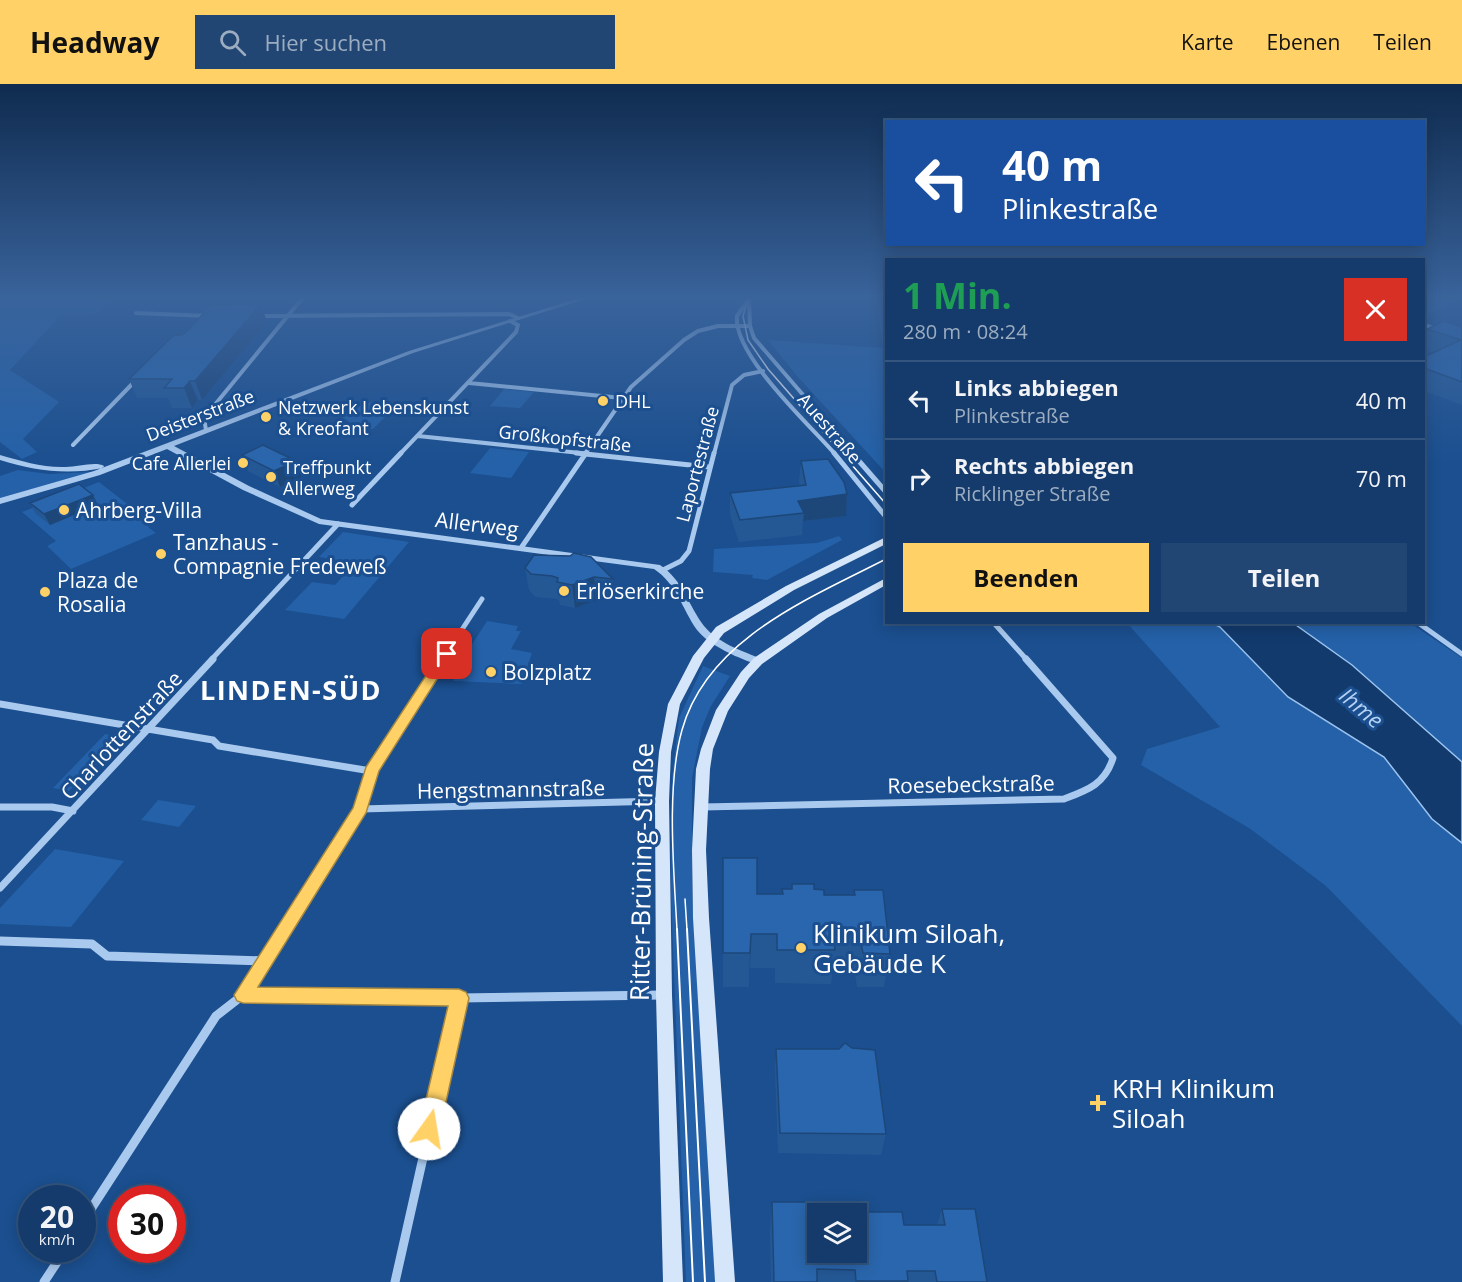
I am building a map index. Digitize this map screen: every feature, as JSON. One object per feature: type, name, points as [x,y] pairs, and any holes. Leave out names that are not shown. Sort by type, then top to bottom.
[{"type":"main road","name":"Ritter-Brüning-Straße","points":[[673,1282],[664,995],[662,801],[665,752],[674,704],[686,679],[711,639],[735,620],[790,588],[885,540]]},
{"type":"main road","points":[[725,1282],[701,918],[703,770],[714,727],[734,690],[758,661],[823,616],[885,582]]},
{"type":"street","points":[[204,426],[259,352]]},
{"type":"street","name":"Deisterstraße","points":[[0,501],[97,473],[166,445],[204,426],[411,352]]},
{"type":"street","points":[[352,505],[497,352]]},
{"type":"street","points":[[521,548],[622,398],[673,352]]},
{"type":"street","name":"Auestraße","points":[[750,352],[763,371],[885,516]]},
{"type":"street","name":"Auestraße","points":[[765,352],[885,491]]},
{"type":"street","name":"Laportestraße","points":[[663,570],[686,558],[732,385],[744,375],[763,371]]},
{"type":"street","points":[[74,445],[140,377]]},
{"type":"street","points":[[469,383],[622,398]]},
{"type":"street","name":"Großkopfstraße","points":[[418,436],[709,467]]},
{"type":"street","name":"Allerweg","points":[[166,445],[300,514],[338,524],[647,565],[663,570]]},
{"type":"street","name":"Deisterstraße","points":[[0,457],[27,467],[52,471],[86,469],[127,461]]},
{"type":"street","name":"Charlottenstraße","points":[[0,888],[338,524]]},
{"type":"street","points":[[663,570],[701,628],[711,639],[758,661]]},
{"type":"street","points":[[96,1201],[216,1016],[243,995],[266,961],[306,893],[361,809],[371,771],[482,599]]},
{"type":"street","name":"Roesebeckstraße","points":[[701,807],[1064,799],[1098,786],[1110,773],[1113,758],[995,624]]},
{"type":"street","points":[[1420,624],[1462,654]]},
{"type":"street","points":[[0,704],[213,740],[219,746],[371,771]]},
{"type":"street","name":"Hengstmannstraße","points":[[361,809],[662,801]]},
{"type":"street","points":[[0,807],[52,807],[73,811]]},
{"type":"street","points":[[0,940],[92,944],[107,956],[266,961]]},
{"type":"street","points":[[243,995],[459,998],[664,995]]},
{"type":"street","points":[[395,1282],[459,998]]},
{"type":"street","points":[[44,1282],[56,1263]]},
{"type":"shaded area","points":[[0,352],[27,352],[10,370],[59,402],[23,439],[37,452],[22,459],[0,442]]},
{"type":"shaded area","points":[[778,352],[885,352],[885,472]]},
{"type":"shaded area","points":[[504,389],[534,392],[520,408],[490,406]]},
{"type":"shaded area","points":[[374,401],[391,411],[373,429],[359,428],[339,415]]},
{"type":"shaded area","points":[[490,448],[529,452],[511,478],[470,473]]},
{"type":"shaded area","points":[[18,470],[49,474],[92,472],[0,498],[0,476]]},
{"type":"shaded area","points":[[99,482],[153,524],[148,527],[156,533],[71,569],[47,546],[56,541],[22,512]]},
{"type":"shaded area","points":[[343,532],[409,542],[344,619],[285,610],[312,582],[335,585],[355,563],[319,557]]},
{"type":"shaded area","points":[[839,536],[842,540],[767,580],[752,578],[753,575],[713,572],[714,549],[817,543]]},
{"type":"shaded area","points":[[487,621],[518,626],[516,631],[521,631],[511,649],[532,653],[522,684],[453,681],[462,660]]},
{"type":"shaded area","points":[[1128,624],[1411,624],[1462,658],[1462,1026],[1326,886],[1249,828],[1141,765],[1147,749],[1220,727]]},
{"type":"shaded area","points":[[703,666],[730,676],[711,706],[702,727],[692,778],[692,895],[715,1282],[686,1282],[671,896],[672,778],[679,718]]},
{"type":"shaded area","points":[[105,734],[122,737],[118,741],[121,742],[69,791],[53,788]]},
{"type":"shaded area","points":[[158,800],[196,806],[179,827],[141,820]]},
{"type":"shaded area","points":[[55,849],[124,861],[71,927],[0,924],[0,908]]},
{"type":"water","name":"Ihme","points":[[1214,624],[1294,624],[1352,665],[1462,762],[1462,843],[1432,819],[1384,757],[1288,697],[1220,627]]},
{"type":"building","points":[[157,352],[220,352],[195,381],[190,381],[184,388],[164,388],[172,379],[129,379]]},
{"type":"building","points":[[1435,352],[1462,352],[1462,382],[1425,368],[1425,357]]},
{"type":"building","points":[[263,445],[296,461],[274,471],[242,455]]},
{"type":"building","points":[[828,459],[844,482],[847,494],[798,501],[804,513],[740,520],[730,493],[806,485],[801,461]]},
{"type":"building","points":[[79,484],[93,495],[44,514],[30,503]]},
{"type":"building","points":[[574,553],[591,557],[613,579],[594,577],[572,585],[557,582],[558,578],[552,576],[531,574],[525,568],[534,555],[570,556]]},
{"type":"building","points":[[723,858],[757,858],[757,894],[783,894],[782,889],[792,889],[792,884],[814,884],[814,889],[824,890],[824,895],[855,895],[854,890],[883,890],[890,954],[863,953],[859,934],[833,934],[835,950],[777,950],[777,934],[751,934],[750,953],[723,953]]},
{"type":"building","points":[[845,1043],[852,1048],[875,1050],[886,1134],[780,1133],[776,1049],[839,1049]]},
{"type":"building","points":[[772,1202],[811,1202],[807,1203],[807,1263],[867,1263],[867,1212],[902,1212],[904,1225],[945,1225],[942,1209],[975,1209],[987,1282],[937,1282],[935,1271],[907,1271],[908,1281],[856,1281],[855,1270],[817,1269],[817,1282],[774,1282]]},
{"type":"tram line","points":[[756,352],[768,369],[885,503]]},
{"type":"tram line","points":[[677,930],[672,829],[674,777],[682,730],[695,698],[714,670],[737,646],[765,625],[826,589],[885,560]]},
{"type":"tram line","points":[[685,899],[687,930]]},
{"type":"tram line","points":[[677,929],[693,1282]]},
{"type":"tram line","points":[[687,929],[705,1282]]},
{"type":"place","name":"DHL","points":[[603,401]]},
{"type":"place","name":"Netzwerk Lebenskunst & Kreofant","points":[[266,417]]},
{"type":"place","name":"Cafe Allerlei","points":[[243,463]]},
{"type":"place","name":"Treffpunkt Allerweg","points":[[271,477]]},
{"type":"place","name":"Ahrberg-Villa","points":[[64,510]]},
{"type":"place","name":"Tanzhaus - Compagnie Fredeweß","points":[[161,554]]},
{"type":"place","name":"Erlöserkirche","points":[[564,591]]},
{"type":"place","name":"Plaza de Rosalia","points":[[45,592]]},
{"type":"place","name":"Bolzplatz","points":[[491,672]]},
{"type":"place","name":"Klinikum Siloah, Gebäude K","points":[[801,948]]},
{"type":"place","name":"KRH Klinikum Siloah","points":[[1098,1103]]},
{"type":"district","name":"LINDEN-SÜD","points":[[291,689]]},
{"type":"route","points":[[429,1129],[459,998],[243,995],[361,809],[371,771],[447,654]]}]
